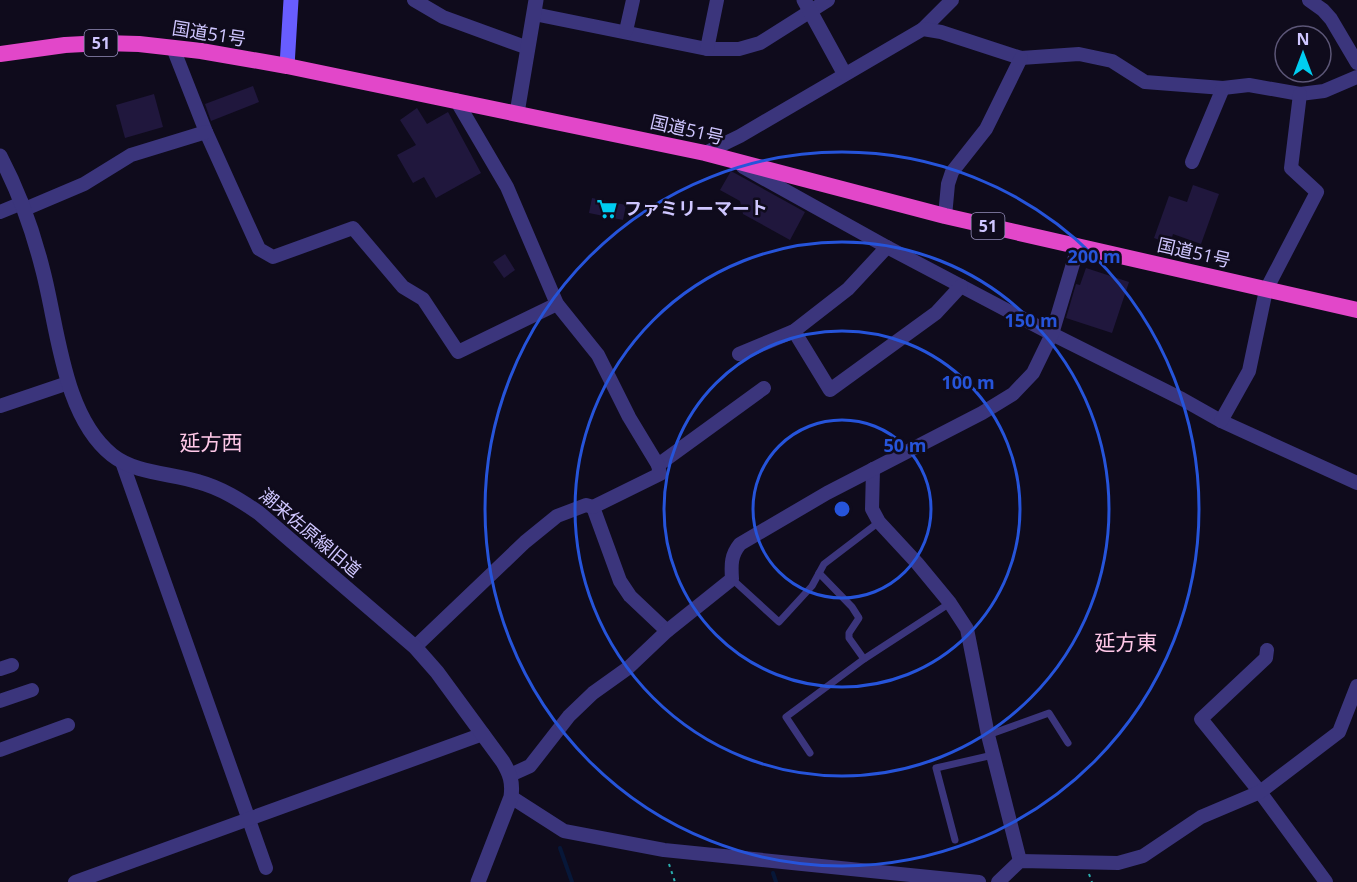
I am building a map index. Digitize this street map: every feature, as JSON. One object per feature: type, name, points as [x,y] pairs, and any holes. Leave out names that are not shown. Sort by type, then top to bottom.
[{"type":"highway","name":"国道51号","points":[[0,54],[55,46],[104,43],[173,48],[287,66],[705,153],[945,216],[1357,310]]},
{"type":"main road","points":[[287,66],[291,0]]},
{"type":"street","points":[[414,0],[443,17],[528,48]]},
{"type":"street","points":[[626,31],[633,0]]},
{"type":"street","points":[[707,49],[717,0]]},
{"type":"street","points":[[517,113],[535,7],[707,49],[739,49],[760,43],[807,5],[828,0]]},
{"type":"street","points":[[705,153],[740,136],[844,73],[923,29],[952,0]]},
{"type":"street","points":[[1309,0],[1331,19],[1357,63]]},
{"type":"street","points":[[807,5],[844,73]]},
{"type":"street","points":[[923,29],[940,32],[1021,58],[1080,54],[1112,61],[1145,82],[1223,88],[1249,86],[1300,94],[1324,91],[1357,77]]},
{"type":"street","points":[[173,48],[206,132],[259,249],[273,257],[352,228],[403,287],[423,299],[458,352],[557,304]]},
{"type":"street","points":[[945,216],[948,184],[952,172],[986,129],[1021,58]]},
{"type":"street","points":[[1192,162],[1223,88]]},
{"type":"street","points":[[1221,421],[1250,371],[1266,290],[1317,192],[1291,168],[1300,94]]},
{"type":"street","points":[[415,647],[525,542],[557,516],[586,505],[593,507],[660,474],[658,465],[629,417],[598,355],[557,304],[507,187],[456,100]]},
{"type":"street","points":[[0,212],[84,184],[131,155],[206,132]]},
{"type":"street","name":"潮来佐原線旧道","points":[[0,156],[23,206],[45,280],[68,383],[89,428],[110,453],[122,462],[136,468],[200,482],[240,500],[259,513],[415,647],[437,672],[510,775]]},
{"type":"street","points":[[729,159],[887,247],[1052,334],[1221,421],[1357,483]]},
{"type":"street","points":[[739,354],[794,331],[848,289],[887,247]]},
{"type":"street","points":[[478,882],[511,797],[510,775],[530,766],[569,716],[593,693],[628,668],[667,631],[732,579],[733,552],[740,544],[828,493],[982,413],[1013,394],[1034,373],[1052,334],[1078,247]]},
{"type":"street","points":[[794,331],[830,390],[936,313],[962,286]]},
{"type":"street","points":[[0,406],[68,383]]},
{"type":"street","points":[[658,465],[764,388]]},
{"type":"street","points":[[122,462],[266,868]]},
{"type":"street","points":[[873,469],[872,509],[879,522],[950,603],[967,629],[988,735],[1020,861]]},
{"type":"street","points":[[593,507],[620,581],[630,596],[667,631]]},
{"type":"street","points":[[1267,650],[1266,658],[1201,719],[1260,792],[1326,882]]},
{"type":"street","points":[[998,882],[1020,861],[1118,863],[1143,856],[1201,817],[1260,792],[1339,732],[1357,686]]},
{"type":"street","points":[[0,701],[32,690]]},
{"type":"street","points":[[0,750],[68,725]]},
{"type":"street","points":[[75,882],[483,734]]},
{"type":"street","points":[[511,797],[564,831],[664,850],[878,877],[979,882]]},
{"type":"lane","points":[[732,579],[779,622],[812,586],[824,564],[879,522]]},
{"type":"lane","points":[[819,573],[859,618],[849,633],[849,638],[864,659]]},
{"type":"lane","points":[[810,753],[786,717],[864,659],[950,603]]},
{"type":"lane","points":[[988,735],[1049,713],[1068,743]]},
{"type":"lane","points":[[955,840],[936,768],[993,755]]},
{"type":"path","points":[[664,850],[675,882]]},
{"type":"building","points":[[253,86],[259,102],[211,121],[205,104]]},
{"type":"building","points":[[154,94],[163,127],[125,138],[116,105]]},
{"type":"building","points":[[417,108],[427,124],[448,112],[481,173],[436,198],[424,177],[413,183],[397,155],[416,145],[400,120]]},
{"type":"building","points":[[731,171],[805,212],[790,240],[743,214],[740,201],[720,190]]},
{"type":"building","points":[[1193,185],[1219,194],[1201,244],[1173,234],[1170,244],[1154,238],[1169,196],[1187,202]]},
{"type":"building","name":"ファミリーマート","points":[[592,198],[626,205],[623,220],[589,213]]},
{"type":"building","points":[[505,254],[515,270],[504,278],[493,262]]},
{"type":"building","points":[[1086,268],[1129,282],[1112,333],[1066,318],[1076,284],[1080,285]]},
{"type":"waterway","points":[[560,848],[572,882]]},
{"type":"waterway","points":[[773,873],[776,882]]},
{"type":"place","name":"ファミリーマート","points":[[607,209]]},
{"type":"district","name":"延方西","points":[[211,443]]},
{"type":"district","name":"延方東","points":[[1126,643]]}]
